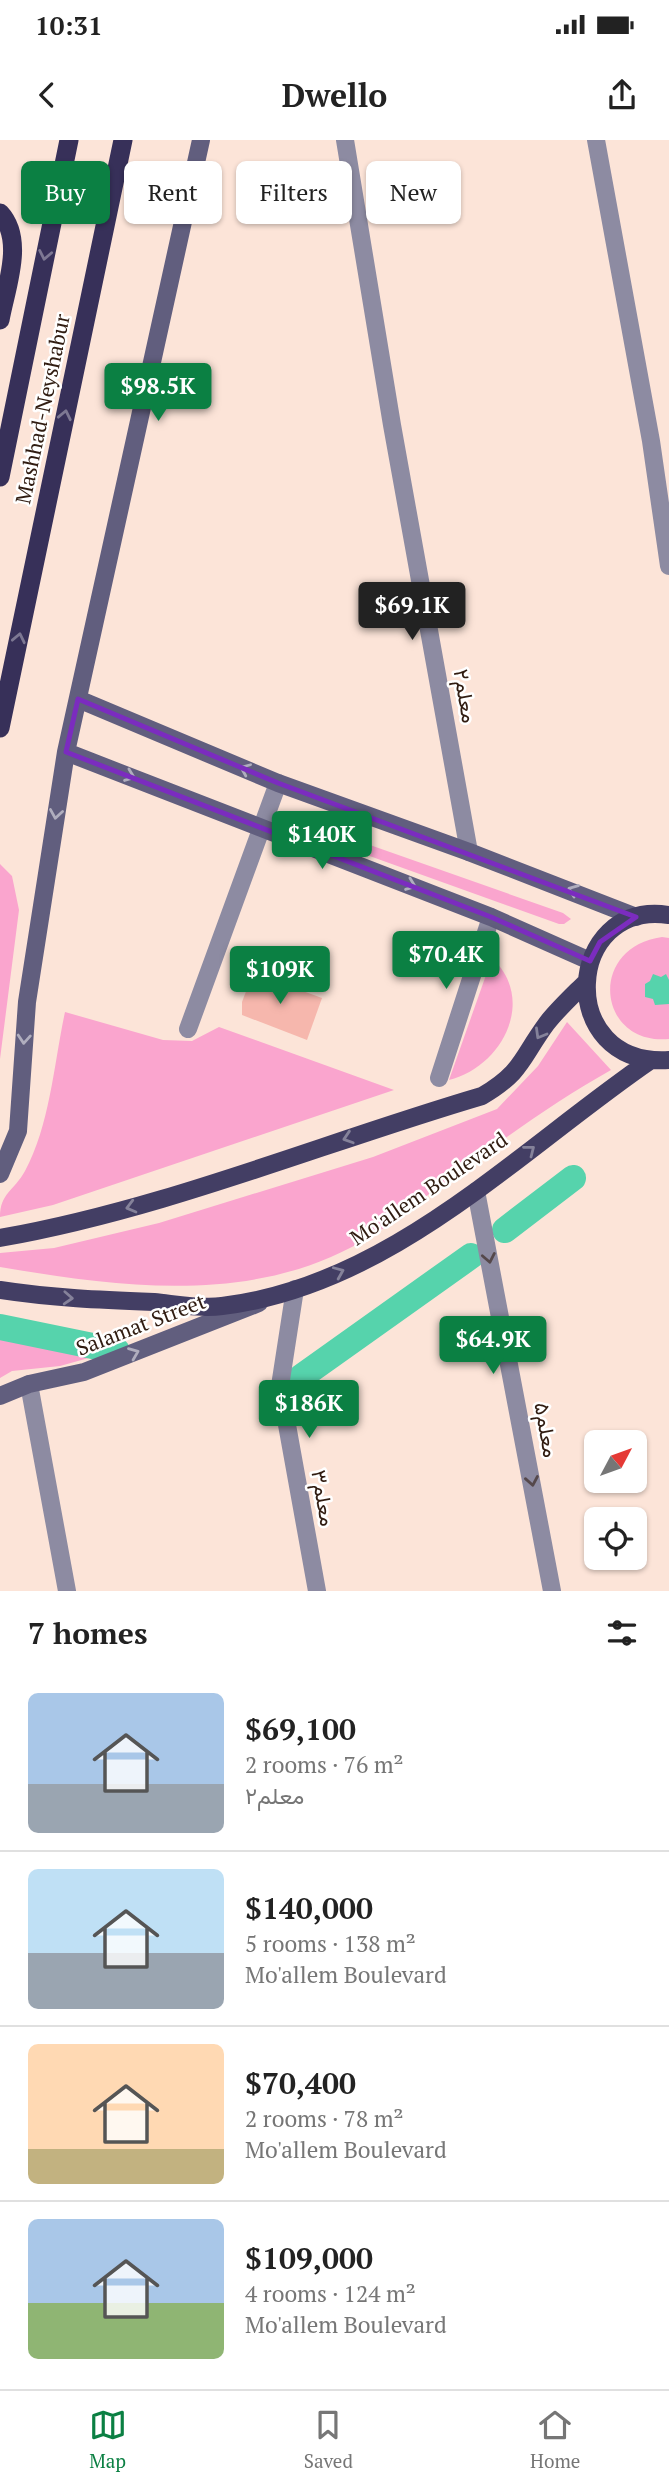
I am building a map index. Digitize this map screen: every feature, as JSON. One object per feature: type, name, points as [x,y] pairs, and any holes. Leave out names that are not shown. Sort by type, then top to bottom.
[{"type":"highway","points":[[0,477],[69,140]]},
{"type":"highway","name":"Mashhad-Neyshabur","points":[[0,728],[122,140]]},
{"type":"highway","points":[[0,213],[10,224],[13,251],[0,320]]},
{"type":"main road","points":[[0,1174],[18,1131],[27,1002],[66,752],[201,140]]},
{"type":"main road","points":[[78,698],[278,783],[469,852],[636,917]]},
{"type":"main road","points":[[66,752],[491,916],[590,961]]},
{"type":"main road","points":[[669,915],[636,917],[616,927],[600,942],[590,961],[585,983],[592,1019],[602,1035],[616,1047],[651,1060],[669,1060]]},
{"type":"main road","points":[[0,1238],[49,1230],[147,1203],[482,1096],[503,1083],[524,1063],[547,1023],[585,983]]},
{"type":"main road","name":"Mo'allem Boulevard","points":[[0,1290],[36,1296],[221,1306],[295,1289],[377,1256],[475,1191],[651,1060]]},
{"type":"main road","name":"Salamat Street","points":[[0,1396],[29,1384],[84,1372],[295,1289]]},
{"type":"street","name":"معلم۲","points":[[345,140],[392,425],[469,852]]},
{"type":"street","points":[[596,140],[651,441],[669,566]]},
{"type":"street","points":[[188,1029],[278,783]]},
{"type":"street","points":[[439,1078],[491,916]]},
{"type":"street","name":"معلم۵","points":[[475,1191],[552,1591]]},
{"type":"street","name":"معلم۳","points":[[295,1289],[280,1386],[317,1591]]},
{"type":"street","points":[[29,1384],[67,1591]]},
{"type":"highlighted area","points":[[78,699],[278,783],[636,917],[600,942],[590,961],[491,917],[66,752]]},
{"type":"shaded area","points":[[296,819],[563,913],[571,919],[559,924],[300,831],[292,825]]},
{"type":"shaded area","points":[[0,864],[12,876],[19,910],[0,1059]]},
{"type":"shaded area","points":[[662,937],[669,938],[669,1039],[645,1037],[627,1028],[616,1013],[610,995],[612,976],[621,959],[638,945]]},
{"type":"shaded area","points":[[492,958],[505,975],[512,993],[512,1012],[507,1030],[498,1047],[484,1061],[468,1073],[449,1080]]},
{"type":"shaded area","points":[[653,974],[661,977],[666,974],[669,980],[669,1004],[655,1005],[653,999],[645,997],[645,984]]},
{"type":"shaded area","points":[[65,1012],[163,1040],[192,1041],[219,1027],[394,1090],[53,1205],[0,1217],[2,1202],[25,1171],[40,1134]]},
{"type":"shaded area","points":[[567,1022],[611,1070],[526,1124],[381,1230],[328,1258],[283,1273],[237,1282],[190,1286],[94,1281],[0,1267],[0,1253],[54,1248],[159,1223],[373,1157],[497,1109],[538,1066]]},
{"type":"shaded area","points":[[0,1334],[103,1354],[60,1366],[12,1371],[0,1378]]},
{"type":"building","points":[[253,973],[322,998],[307,1040],[242,1015],[242,1002]]},
{"type":"waterway","points":[[505,1230],[573,1178]]},
{"type":"waterway","points":[[301,1377],[471,1256]]},
{"type":"waterway","points":[[0,1327],[117,1351]]}]
